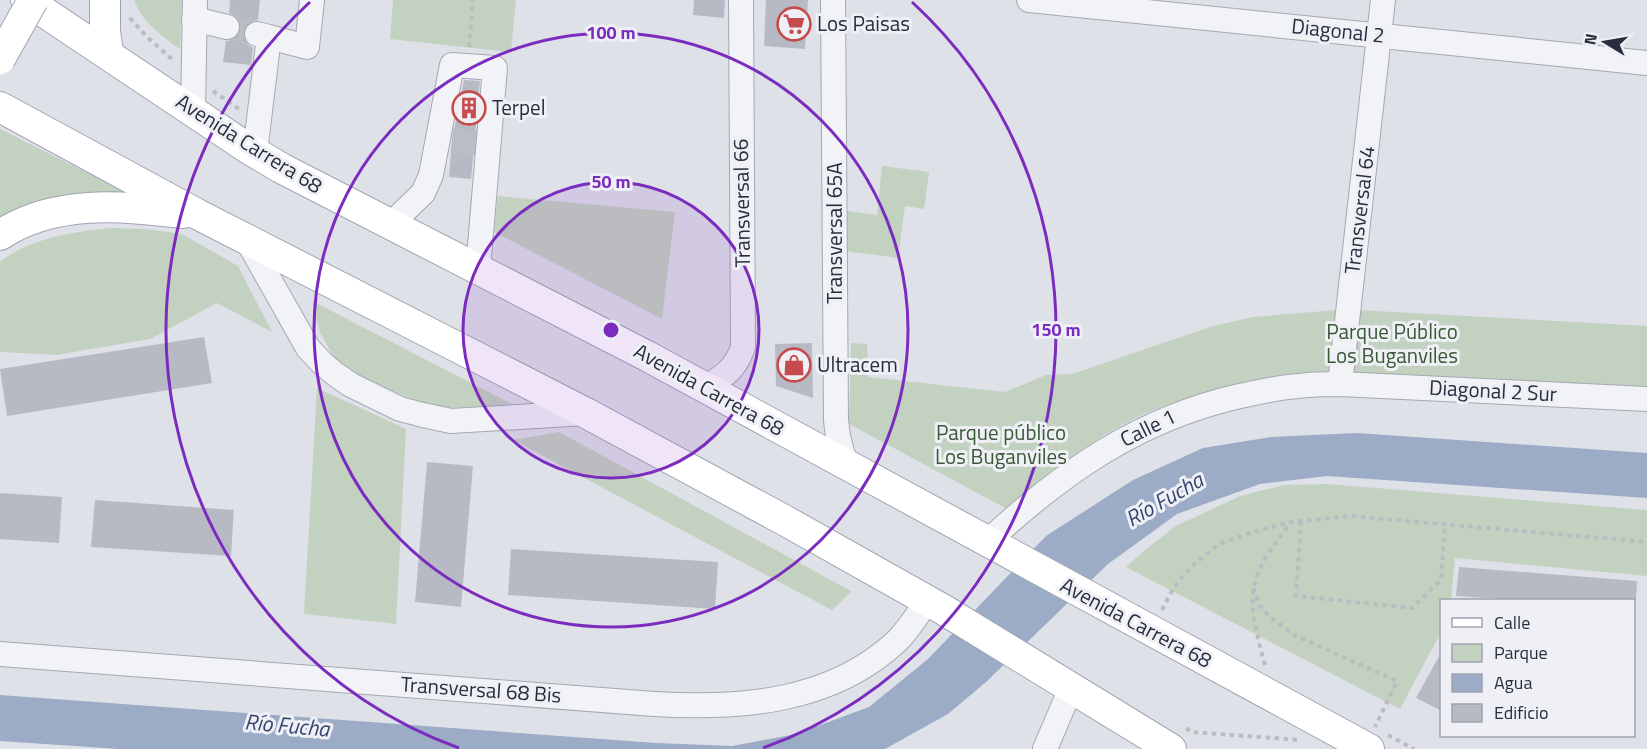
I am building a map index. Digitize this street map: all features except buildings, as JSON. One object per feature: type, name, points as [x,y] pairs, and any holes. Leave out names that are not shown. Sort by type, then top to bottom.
[{"type":"main road","name":"Avenida Carrera 68","points":[[26,0],[281,168],[647,356],[1151,631],[1372,738]]},
{"type":"main road","points":[[0,58],[33,0]]},
{"type":"main road","points":[[105,0],[108,54]]},
{"type":"main road","points":[[0,107],[198,215],[586,413],[936,605],[1071,688],[1181,741]]},
{"type":"main road","points":[[0,235],[22,222],[45,214],[90,207],[114,206],[198,215]]},
{"type":"street","points":[[255,152],[263,36],[307,47],[312,0]]},
{"type":"street","name":"Transversal 66","points":[[705,388],[733,368],[743,347],[741,0]]},
{"type":"street","name":"Transversal 65A","points":[[833,0],[836,420],[846,466]]},
{"type":"street","name":"Diagonal 2","points":[[1029,0],[1647,63]]},
{"type":"street","points":[[1216,0],[1231,21]]},
{"type":"street","name":"Transversal 64","points":[[1340,384],[1383,0]]},
{"type":"street","points":[[193,111],[195,10],[227,27]]},
{"type":"street","points":[[392,224],[423,193],[445,141],[452,64],[495,68],[484,144],[478,269]]},
{"type":"street","points":[[247,240],[308,348],[321,362],[351,385],[400,409],[451,421],[586,413]]},
{"type":"street","name":"Diagonal 2 Sur","points":[[1340,384],[1647,399]]},
{"type":"street","name":"Calle 1","points":[[1000,549],[1020,512],[1060,480],[1128,436],[1150,425],[1212,402],[1297,386],[1340,384]]},
{"type":"street","name":"Transversal 68 Bis","points":[[0,654],[654,704],[729,705],[790,696],[839,681],[875,659],[898,640],[914,620],[936,605]]},
{"type":"street","points":[[1045,749],[1071,688]]},
{"type":"path","points":[[468,66],[473,0]]},
{"type":"path","points":[[1151,631],[1174,587],[1198,561],[1220,544],[1291,522],[1350,516],[1647,542]]},
{"type":"path","points":[[1301,521],[1296,596],[1412,608],[1441,580],[1445,524]]},
{"type":"path","points":[[1265,669],[1255,628],[1253,588],[1268,553],[1291,522]]},
{"type":"path","points":[[1253,588],[1260,606],[1294,635],[1397,681],[1372,738]]},
{"type":"path","points":[[1181,741],[1304,740]]},
{"type":"green space","points":[[134,0],[182,0],[180,49],[147,22]]},
{"type":"green space","points":[[393,0],[516,0],[511,52],[390,39]]},
{"type":"green space","points":[[0,129],[136,197],[0,225]]},
{"type":"green space","points":[[882,166],[929,172],[924,209],[905,206],[898,258],[831,249],[833,209],[877,215]]},
{"type":"green space","points":[[498,196],[675,212],[662,319],[494,232]]},
{"type":"green space","points":[[110,228],[146,229],[182,234],[238,266],[272,332],[217,303],[150,339],[56,355],[0,352],[0,262],[25,247],[52,237]]},
{"type":"green space","points":[[312,301],[512,404],[473,408],[434,407],[360,376],[335,360],[320,332]]},
{"type":"green space","name":"Parque público Los Buganviles","points":[[1337,310],[1332,374],[1205,395],[1164,406],[1142,415],[1121,425],[1081,451],[1007,509],[849,424],[851,343],[867,344],[868,377],[1005,392],[1046,375],[1072,374],[1213,326],[1253,317]]},
{"type":"green space","name":"Parque Público Los Buganviles","points":[[1357,310],[1647,326],[1647,390],[1349,374]]},
{"type":"green space","points":[[317,388],[406,429],[396,624],[304,614]]},
{"type":"green space","points":[[559,432],[852,591],[832,610],[513,440]]},
{"type":"green space","points":[[1328,484],[1647,510],[1647,576],[1455,558],[1451,599],[1440,599],[1440,634],[1400,709],[1126,567],[1176,526],[1240,496],[1284,485]]},
{"type":"water","name":"Río Fucha","points":[[1357,433],[1647,453],[1647,498],[1327,476],[1260,484],[1177,514],[1108,564],[986,682],[948,714],[885,749],[119,749],[0,741],[0,695],[656,743],[732,746],[796,734],[869,707],[928,659],[1046,536],[1133,480],[1203,448],[1271,437]]},
{"type":"tunnel","points":[[227,27],[257,34]]},
{"type":"tunnel","points":[[452,141],[480,143]]},
{"type":"place","name":"Los Paisas","points":[[794,24]]},
{"type":"place","name":"Terpel","points":[[469,108]]},
{"type":"place","name":"Ultracem","points":[[794,365]]}]
